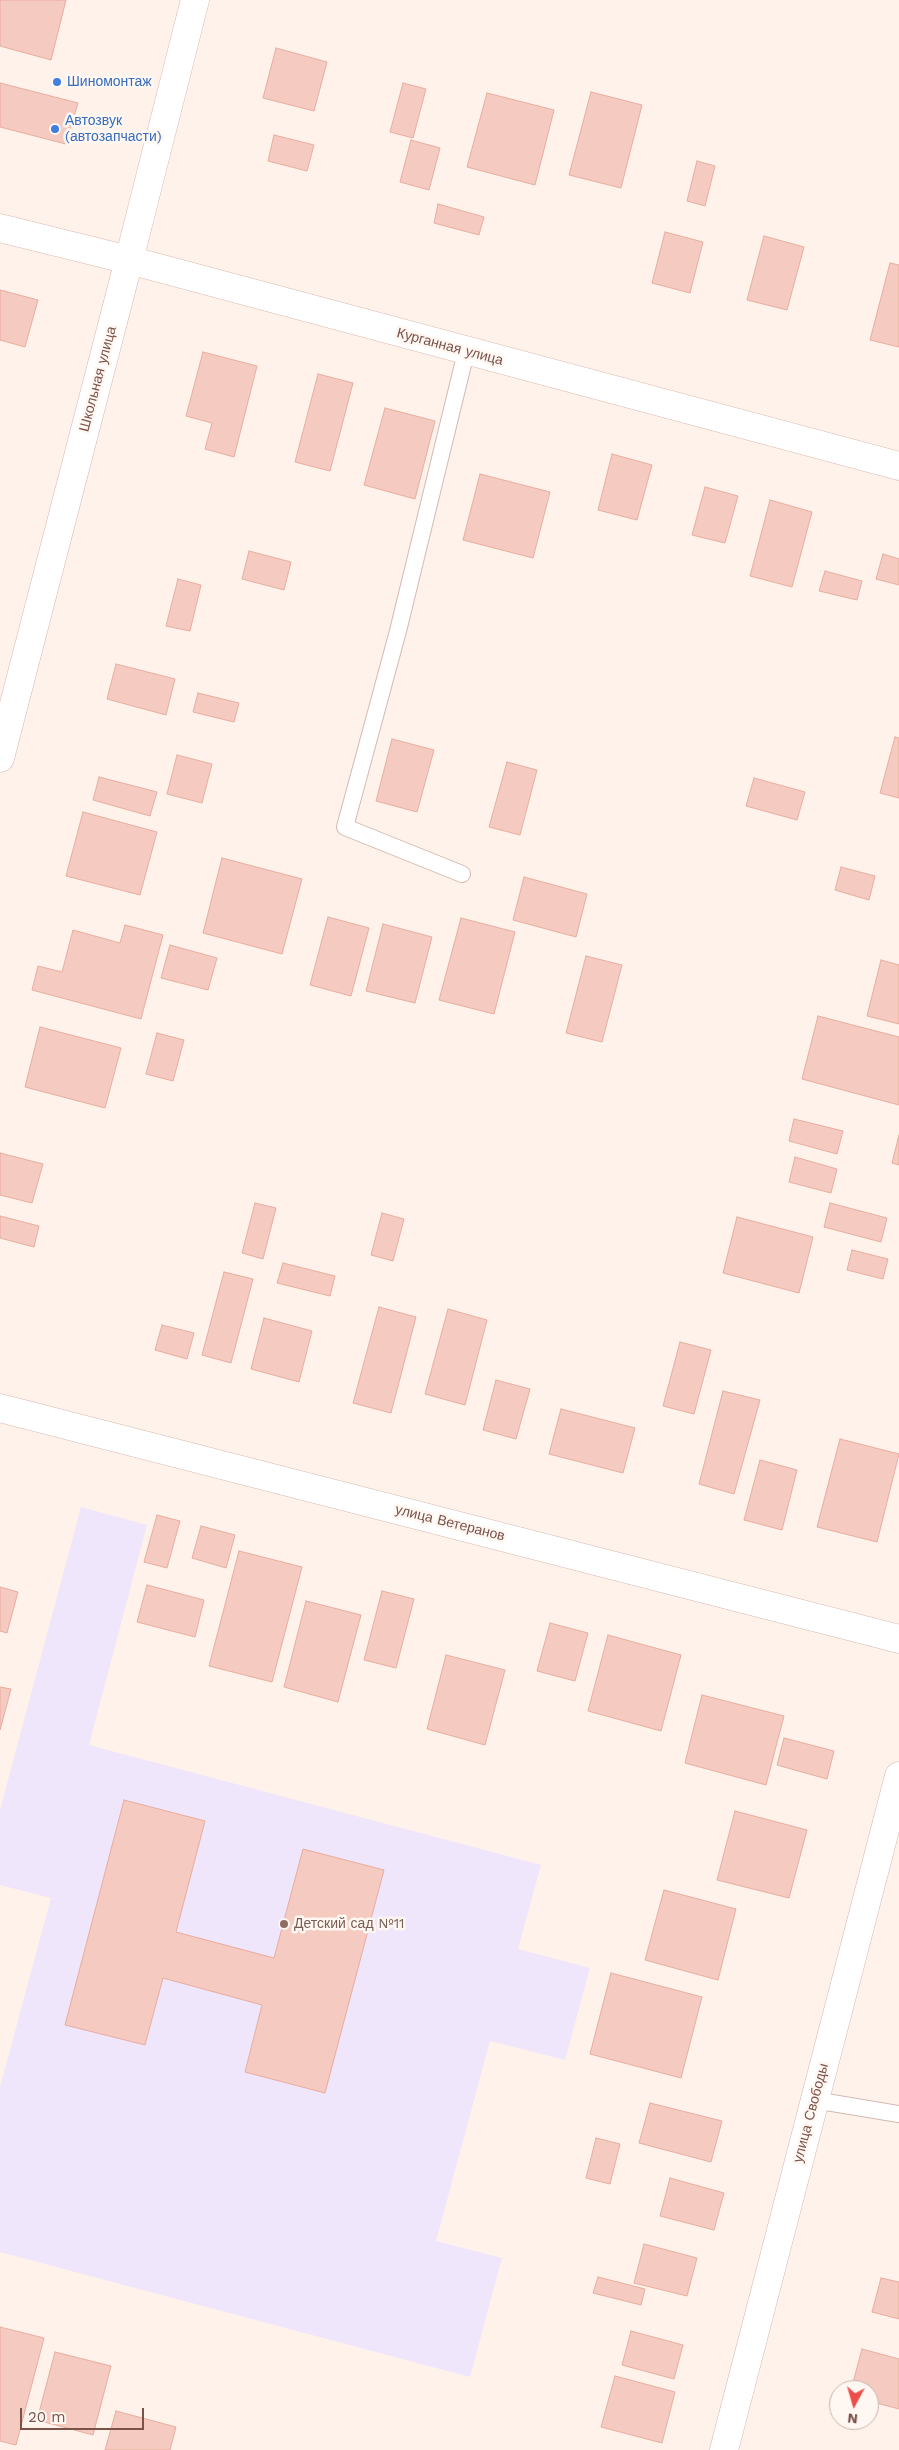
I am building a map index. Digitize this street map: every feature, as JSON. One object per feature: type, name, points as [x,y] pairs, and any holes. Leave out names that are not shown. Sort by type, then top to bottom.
[{"type":"street","name":"Школьная улица","points":[[0,758],[7,705],[129,260],[194,0]]},
{"type":"street","name":"Курганная улица","points":[[0,228],[129,260],[466,352],[899,466]]},
{"type":"street","name":"улица Ветеранов","points":[[0,1408],[899,1639]]},
{"type":"street","name":"улица Свободы","points":[[724,2450],[899,1776]]},
{"type":"lane","points":[[462,874],[345,827],[398,631],[466,352]]},
{"type":"lane","points":[[814,2100],[899,2114]]},
{"type":"shaded area","name":"Детский сад №11","points":[[81,1507],[147,1525],[89,1745],[541,1865],[518,1949],[590,1968],[565,2060],[490,2041],[436,2241],[502,2258],[470,2377],[0,2252],[0,2087],[51,1898],[0,1885],[0,1810]]},
{"type":"building","points":[[0,0],[66,0],[51,60],[0,46]]},
{"type":"building","points":[[276,48],[327,62],[314,111],[263,98]]},
{"type":"building","points":[[0,83],[78,103],[66,144],[0,127]]},
{"type":"building","points":[[403,83],[426,89],[413,138],[390,132]]},
{"type":"building","points":[[591,92],[642,105],[621,188],[569,175]]},
{"type":"building","points":[[487,93],[554,110],[535,185],[467,167]]},
{"type":"building","points":[[274,135],[314,145],[307,171],[268,161]]},
{"type":"building","points":[[411,140],[440,148],[429,190],[400,182]]},
{"type":"building","points":[[697,161],[715,166],[705,206],[687,201]]},
{"type":"building","points":[[438,204],[484,217],[479,235],[434,223]]},
{"type":"building","points":[[665,232],[703,242],[690,293],[652,283]]},
{"type":"building","points":[[764,236],[804,247],[787,310],[747,300]]},
{"type":"building","points":[[890,263],[899,265],[899,347],[870,340]]},
{"type":"building","points":[[0,290],[38,300],[25,347],[0,340]]},
{"type":"building","points":[[203,352],[257,366],[234,457],[205,449],[212,423],[186,416]]},
{"type":"building","points":[[318,374],[353,383],[330,471],[295,462]]},
{"type":"building","points":[[385,408],[435,421],[415,499],[364,485]]},
{"type":"building","points":[[612,454],[652,465],[637,520],[598,510]]},
{"type":"building","points":[[480,474],[550,492],[533,558],[463,540]]},
{"type":"building","points":[[705,487],[738,496],[725,543],[692,535]]},
{"type":"building","points":[[770,500],[812,512],[792,587],[750,576]]},
{"type":"building","points":[[249,551],[291,562],[284,590],[242,579]]},
{"type":"building","points":[[883,554],[899,559],[899,585],[876,579]]},
{"type":"building","points":[[825,571],[862,581],[857,600],[819,591]]},
{"type":"building","points":[[178,579],[201,585],[190,631],[166,626]]},
{"type":"building","points":[[116,664],[175,679],[166,715],[107,699]]},
{"type":"building","points":[[198,693],[239,703],[234,722],[193,712]]},
{"type":"building","points":[[895,737],[899,738],[899,798],[880,793]]},
{"type":"building","points":[[392,739],[434,750],[417,812],[376,801]]},
{"type":"building","points":[[177,755],[212,764],[202,803],[167,794]]},
{"type":"building","points":[[507,762],[537,770],[520,835],[489,827]]},
{"type":"building","points":[[99,777],[157,792],[150,816],[93,800]]},
{"type":"building","points":[[754,778],[805,792],[797,820],[746,806]]},
{"type":"building","points":[[83,812],[157,832],[140,895],[66,876]]},
{"type":"building","points":[[222,858],[302,879],[282,954],[203,933]]},
{"type":"building","points":[[841,867],[875,876],[869,900],[835,890]]},
{"type":"building","points":[[524,877],[587,894],[576,937],[513,920]]},
{"type":"building","points":[[328,917],[369,928],[351,996],[310,985]]},
{"type":"building","points":[[461,918],[515,932],[494,1014],[439,1000]]},
{"type":"building","points":[[383,924],[432,937],[415,1003],[366,991]]},
{"type":"building","points":[[125,925],[163,935],[141,1019],[32,990],[38,966],[62,972],[73,930],[120,943]]},
{"type":"building","points":[[170,945],[217,958],[208,990],[161,978]]},
{"type":"building","points":[[586,956],[622,965],[602,1042],[566,1033]]},
{"type":"building","points":[[881,960],[899,965],[899,1024],[867,1016]]},
{"type":"building","points":[[818,1016],[899,1037],[899,1105],[802,1079]]},
{"type":"building","points":[[40,1027],[121,1048],[105,1108],[25,1087]]},
{"type":"building","points":[[157,1033],[184,1040],[173,1081],[146,1074]]},
{"type":"building","points":[[794,1119],[843,1131],[837,1154],[789,1141]]},
{"type":"building","points":[[899,1135],[899,1165],[892,1163]]},
{"type":"building","points":[[0,1153],[43,1164],[32,1203],[0,1195]]},
{"type":"building","points":[[795,1157],[837,1169],[831,1193],[789,1182]]},
{"type":"building","points":[[255,1203],[276,1208],[263,1259],[242,1253]]},
{"type":"building","points":[[830,1203],[887,1218],[881,1242],[824,1227]]},
{"type":"building","points":[[382,1213],[404,1219],[393,1261],[371,1255]]},
{"type":"building","points":[[0,1216],[39,1226],[34,1247],[0,1238]]},
{"type":"building","points":[[737,1217],[813,1237],[799,1293],[723,1273]]},
{"type":"building","points":[[852,1250],[888,1259],[883,1279],[847,1270]]},
{"type":"building","points":[[283,1263],[335,1276],[330,1296],[277,1283]]},
{"type":"building","points":[[224,1272],[253,1279],[231,1363],[202,1355]]},
{"type":"building","points":[[379,1307],[416,1317],[391,1413],[353,1403]]},
{"type":"building","points":[[448,1309],[487,1320],[465,1405],[425,1394]]},
{"type":"building","points":[[264,1318],[312,1331],[299,1382],[251,1369]]},
{"type":"building","points":[[162,1325],[194,1333],[187,1359],[155,1350]]},
{"type":"building","points":[[680,1342],[711,1350],[694,1414],[663,1406]]},
{"type":"building","points":[[496,1380],[530,1389],[516,1439],[483,1430]]},
{"type":"building","points":[[723,1391],[760,1400],[734,1494],[699,1484]]},
{"type":"building","points":[[561,1409],[635,1428],[623,1473],[549,1454]]},
{"type":"building","points":[[840,1439],[899,1454],[877,1542],[817,1527]]},
{"type":"building","points":[[760,1460],[797,1470],[782,1530],[744,1520]]},
{"type":"building","points":[[157,1515],[180,1521],[167,1568],[144,1562]]},
{"type":"building","points":[[201,1526],[235,1535],[226,1568],[192,1558]]},
{"type":"building","points":[[239,1551],[302,1567],[272,1682],[209,1666]]},
{"type":"building","points":[[147,1585],[204,1600],[195,1637],[137,1622]]},
{"type":"building","points":[[0,1587],[18,1592],[7,1633],[0,1631]]},
{"type":"building","points":[[382,1591],[414,1599],[396,1668],[364,1660]]},
{"type":"building","points":[[306,1601],[361,1615],[338,1702],[284,1687]]},
{"type":"building","points":[[550,1623],[588,1633],[575,1681],[537,1671]]},
{"type":"building","points":[[608,1635],[681,1655],[661,1731],[588,1711]]},
{"type":"building","points":[[446,1655],[505,1670],[485,1745],[427,1729]]},
{"type":"building","points":[[0,1687],[11,1689],[0,1730]]},
{"type":"building","points":[[702,1695],[784,1716],[766,1785],[685,1763]]},
{"type":"building","points":[[784,1738],[834,1751],[827,1779],[777,1765]]},
{"type":"building","points":[[124,1800],[205,1821],[176,1932],[274,1958],[303,1849],[384,1870],[325,2093],[245,2072],[262,2005],[163,1978],[145,2045],[65,2025]]},
{"type":"building","points":[[735,1811],[807,1830],[789,1898],[717,1880]]},
{"type":"building","points":[[664,1890],[736,1909],[718,1980],[645,1960]]},
{"type":"building","points":[[611,1973],[702,1997],[681,2078],[590,2054]]},
{"type":"building","points":[[650,2103],[722,2121],[711,2162],[639,2143]]},
{"type":"building","points":[[596,2138],[620,2144],[610,2184],[586,2178]]},
{"type":"building","points":[[670,2178],[724,2193],[714,2230],[660,2216]]},
{"type":"building","points":[[644,2244],[697,2258],[687,2296],[634,2283]]},
{"type":"building","points":[[598,2277],[645,2289],[641,2305],[593,2293]]},
{"type":"building","points":[[881,2278],[899,2282],[899,2319],[872,2312]]},
{"type":"building","points":[[0,2327],[44,2338],[16,2445],[0,2441]]},
{"type":"building","points":[[631,2331],[683,2345],[674,2379],[622,2365]]},
{"type":"building","points":[[862,2349],[899,2359],[899,2409],[879,2404],[879,2380],[854,2380]]},
{"type":"building","points":[[55,2352],[111,2366],[93,2435],[37,2420]]},
{"type":"building","points":[[615,2376],[675,2392],[662,2443],[601,2427]]},
{"type":"building","points":[[116,2411],[176,2427],[170,2450],[105,2450]]},
{"type":"place","name":"Шиномонтаж","points":[[57,82]]},
{"type":"place","name":"Автозвук (автозапчасти)","points":[[55,129]]},
{"type":"place","name":"Детский сад №11","points":[[284,1924]]}]
